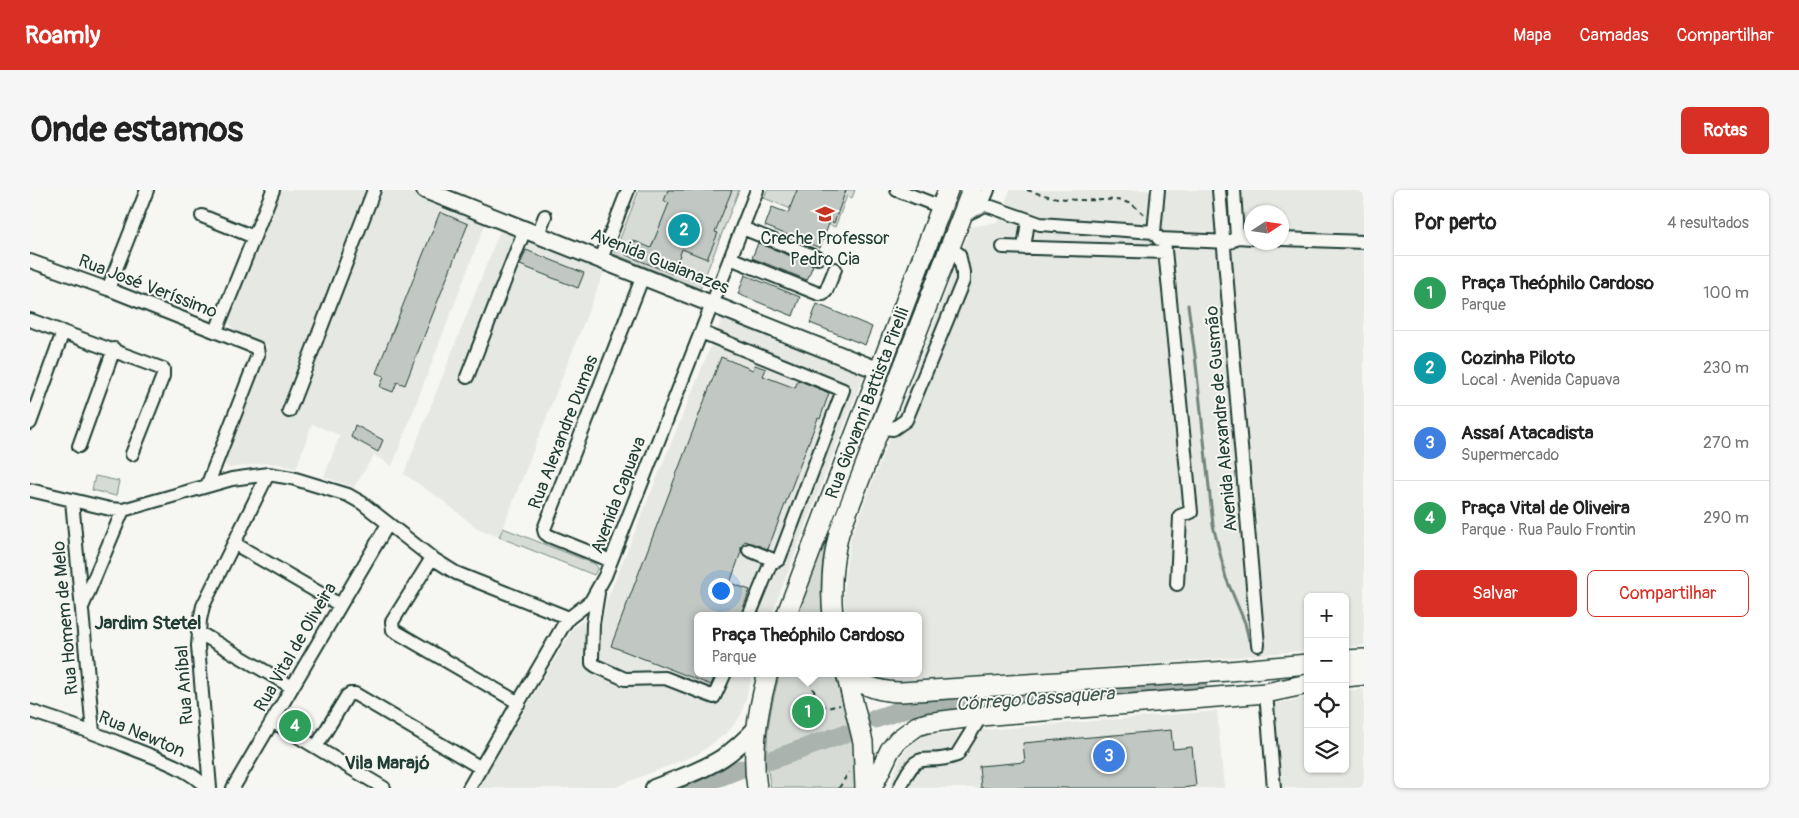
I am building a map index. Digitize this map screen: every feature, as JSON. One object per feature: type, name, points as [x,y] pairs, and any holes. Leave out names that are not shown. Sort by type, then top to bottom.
[{"type":"highway","name":"Rua Giovanni Battista Pirelli","points":[[833,612],[831,590],[834,552],[839,533],[962,216],[978,197]]},
{"type":"highway","name":"Rua Giovanni Battista Pirelli","points":[[788,612],[945,199]]},
{"type":"highway","points":[[1349,660],[1364,659]]},
{"type":"highway","points":[[851,677],[881,691],[901,692],[1304,664]]},
{"type":"highway","points":[[1349,676],[1364,674]]},
{"type":"highway","points":[[757,788],[755,760],[758,726],[767,677]]},
{"type":"highway","points":[[847,677],[863,742],[865,788]]},
{"type":"highway","points":[[872,788],[890,750],[898,740],[908,731],[927,723],[981,716],[1266,693],[1304,685]]},
{"type":"main road","name":"Avenida Guaianazes","points":[[426,190],[880,371]]},
{"type":"main road","points":[[654,788],[708,766],[722,758],[745,740],[758,726]]},
{"type":"street","points":[[108,289],[147,190]]},
{"type":"street","points":[[216,331],[273,190]]},
{"type":"street","points":[[289,411],[374,190]]},
{"type":"street","points":[[601,259],[628,190]]},
{"type":"street","name":"Avenida Capuava","points":[[469,788],[569,618],[590,601],[598,590],[742,228],[755,190]]},
{"type":"street","points":[[897,190],[945,199]]},
{"type":"street","points":[[978,197],[988,190]]},
{"type":"street","points":[[1158,190],[1159,238],[1191,512],[1180,516],[1177,584]]},
{"type":"street","name":"Avenida Alexandre de Gusmão","points":[[1219,190],[1258,645]]},
{"type":"street","points":[[1234,190],[1237,237]]},
{"type":"street","points":[[978,197],[1028,220],[1053,226],[1159,238],[1223,242],[1230,242],[1237,237],[1244,237]]},
{"type":"street","points":[[202,216],[254,237]]},
{"type":"street","points":[[467,377],[532,232],[545,216]]},
{"type":"street","points":[[1024,248],[1028,220]]},
{"type":"street","points":[[742,228],[818,258]]},
{"type":"street","points":[[1003,247],[1024,248],[1159,238]]},
{"type":"street","points":[[1289,239],[1364,242]]},
{"type":"street","points":[[730,258],[820,294],[826,291],[835,268]]},
{"type":"street","name":"Rua José Veríssimo","points":[[30,260],[257,348],[258,355],[207,486]]},
{"type":"street","name":"Rua Alexandre Dumas","points":[[611,561],[549,536],[545,533],[544,529],[643,276]]},
{"type":"street","points":[[30,320],[160,366],[164,372],[132,454]]},
{"type":"street","points":[[30,422],[63,332]]},
{"type":"street","points":[[701,332],[843,390],[779,559],[776,561],[772,560],[749,550]]},
{"type":"street","points":[[79,446],[114,349]]},
{"type":"street","points":[[30,490],[110,509],[123,510],[232,479],[268,474],[292,478],[348,496],[362,503],[432,558],[456,573],[569,618]]},
{"type":"street","name":"Rua Aníbal","points":[[209,788],[198,654],[198,632],[203,606],[268,474]]},
{"type":"street","name":"Rua Homem de Melo","points":[[72,500],[94,732]]},
{"type":"street","points":[[82,608],[123,510]]},
{"type":"street","name":"Rua Vital de Oliveira","points":[[233,788],[388,524]]},
{"type":"street","points":[[235,544],[340,605]]},
{"type":"street","points":[[432,558],[392,622],[394,630],[519,703]]},
{"type":"street","points":[[751,612],[772,560]]},
{"type":"street","points":[[598,590],[593,624],[592,658],[592,663],[596,666],[625,679],[665,678],[714,697],[723,677]]},
{"type":"street","points":[[198,632],[292,687]]},
{"type":"street","points":[[1266,693],[1274,788]]},
{"type":"street","points":[[316,748],[347,696],[355,694],[481,768]]},
{"type":"street","name":"Rua Newton","points":[[30,710],[94,732],[174,765],[192,775],[209,788]]},
{"type":"street","points":[[900,788],[914,762],[957,756],[981,716]]},
{"type":"street","points":[[272,721],[384,788]]},
{"type":"path","points":[[1028,190],[1067,200],[1112,199],[1126,201],[1147,216],[1159,238]]},
{"type":"path","points":[[806,677],[822,704],[827,708],[840,706]]},
{"type":"path","points":[[839,788],[847,777],[849,768]]},
{"type":"shaded area","points":[[281,190],[405,190],[486,222],[392,466],[374,455],[354,487],[324,477],[340,435],[312,424],[296,469],[281,464],[265,463],[229,468],[225,462],[268,346],[233,331],[229,321]]},
{"type":"shaded area","points":[[639,190],[739,190],[700,289],[614,254]]},
{"type":"shaded area","name":"Creche Professor Pedro Cia","points":[[767,190],[855,190],[852,198],[847,196],[835,227],[764,198]]},
{"type":"shaded area","points":[[1010,190],[1364,190],[1364,645],[1349,647],[1349,593],[1304,593],[1304,650],[1213,659],[889,682],[878,681],[872,677],[922,677],[922,612],[846,612],[845,575],[851,538],[971,227],[998,222]]},
{"type":"shaded area","points":[[501,228],[605,269],[499,537],[477,528],[442,500],[404,474]]},
{"type":"shaded area","points":[[724,318],[864,374],[773,612],[694,612],[694,677],[752,677],[741,715],[729,731],[698,754],[613,788],[478,788],[573,629],[582,621],[601,626],[607,600]]},
{"type":"shaded area","points":[[95,476],[119,481],[116,496],[92,490]]},
{"type":"shaded area","points":[[503,528],[595,564],[598,568],[594,575],[499,537]]},
{"type":"shaded area","points":[[828,528],[830,529],[822,572],[823,612],[796,612]]},
{"type":"shaded area","points":[[779,677],[836,677],[853,741],[857,788],[771,788],[768,773],[767,744],[773,702]]},
{"type":"shaded area","points":[[1364,689],[1364,788],[1282,788],[1275,704],[1304,698],[1304,773],[1349,773],[1349,691]]},
{"type":"shaded area","points":[[284,711],[321,735],[315,741],[281,721],[280,717]]},
{"type":"shaded area","points":[[1217,711],[1224,788],[889,788],[900,758],[907,749],[924,735]]},
{"type":"building","points":[[668,190],[732,190],[715,232],[718,233],[707,259],[682,249],[673,274],[626,255],[632,240],[651,248],[669,203],[664,201]]},
{"type":"building","points":[[797,190],[846,190],[834,223],[830,221],[820,248],[765,226],[772,207],[788,213]]},
{"type":"building","points":[[440,212],[468,224],[405,385],[397,382],[393,392],[380,387],[384,376],[376,373]]},
{"type":"building","points":[[758,243],[813,265],[807,280],[752,258]]},
{"type":"building","points":[[526,250],[584,273],[578,288],[520,265]]},
{"type":"building","points":[[745,275],[800,297],[793,316],[738,294]]},
{"type":"building","points":[[817,304],[872,327],[865,345],[810,323]]},
{"type":"building","points":[[721,357],[753,370],[755,365],[766,369],[763,376],[795,388],[798,380],[829,393],[768,549],[745,541],[741,547],[730,583],[750,590],[742,612],[694,612],[694,677],[714,677],[711,685],[611,646]]},
{"type":"building","points":[[355,425],[383,440],[378,452],[351,437]]},
{"type":"building","points":[[1171,730],[1173,749],[1192,747],[1196,786],[1183,788],[981,788],[979,766],[1025,762],[1023,743]]},
{"type":"waterway","points":[[1188,305],[1213,525],[1226,578],[1245,623],[1249,640]]},
{"type":"waterway","name":"Córrego Cassaquera","points":[[875,719],[910,707],[1198,687]]},
{"type":"waterway","name":"Córrego Cassaquera","points":[[771,760],[844,734]]},
{"type":"waterway","points":[[726,765],[729,772]]},
{"type":"waterway","name":"Córrego Cassaquera","points":[[691,788],[740,769]]},
{"type":"place","name":"Creche Professor Pedro Cia","points":[[825,214]]},
{"type":"place","name":"Cozinha Piloto","points":[[684,230]]},
{"type":"place","name":"Praça Theóphilo Cardoso","points":[[808,712]]},
{"type":"place","name":"Praça Vital de Oliveira","points":[[295,726]]},
{"type":"place","name":"Assaí Atacadista","points":[[1109,756]]},
{"type":"district","name":"Jardim Stetel","points":[[148,622]]},
{"type":"district","name":"Vila Marajó","points":[[387,762]]}]
